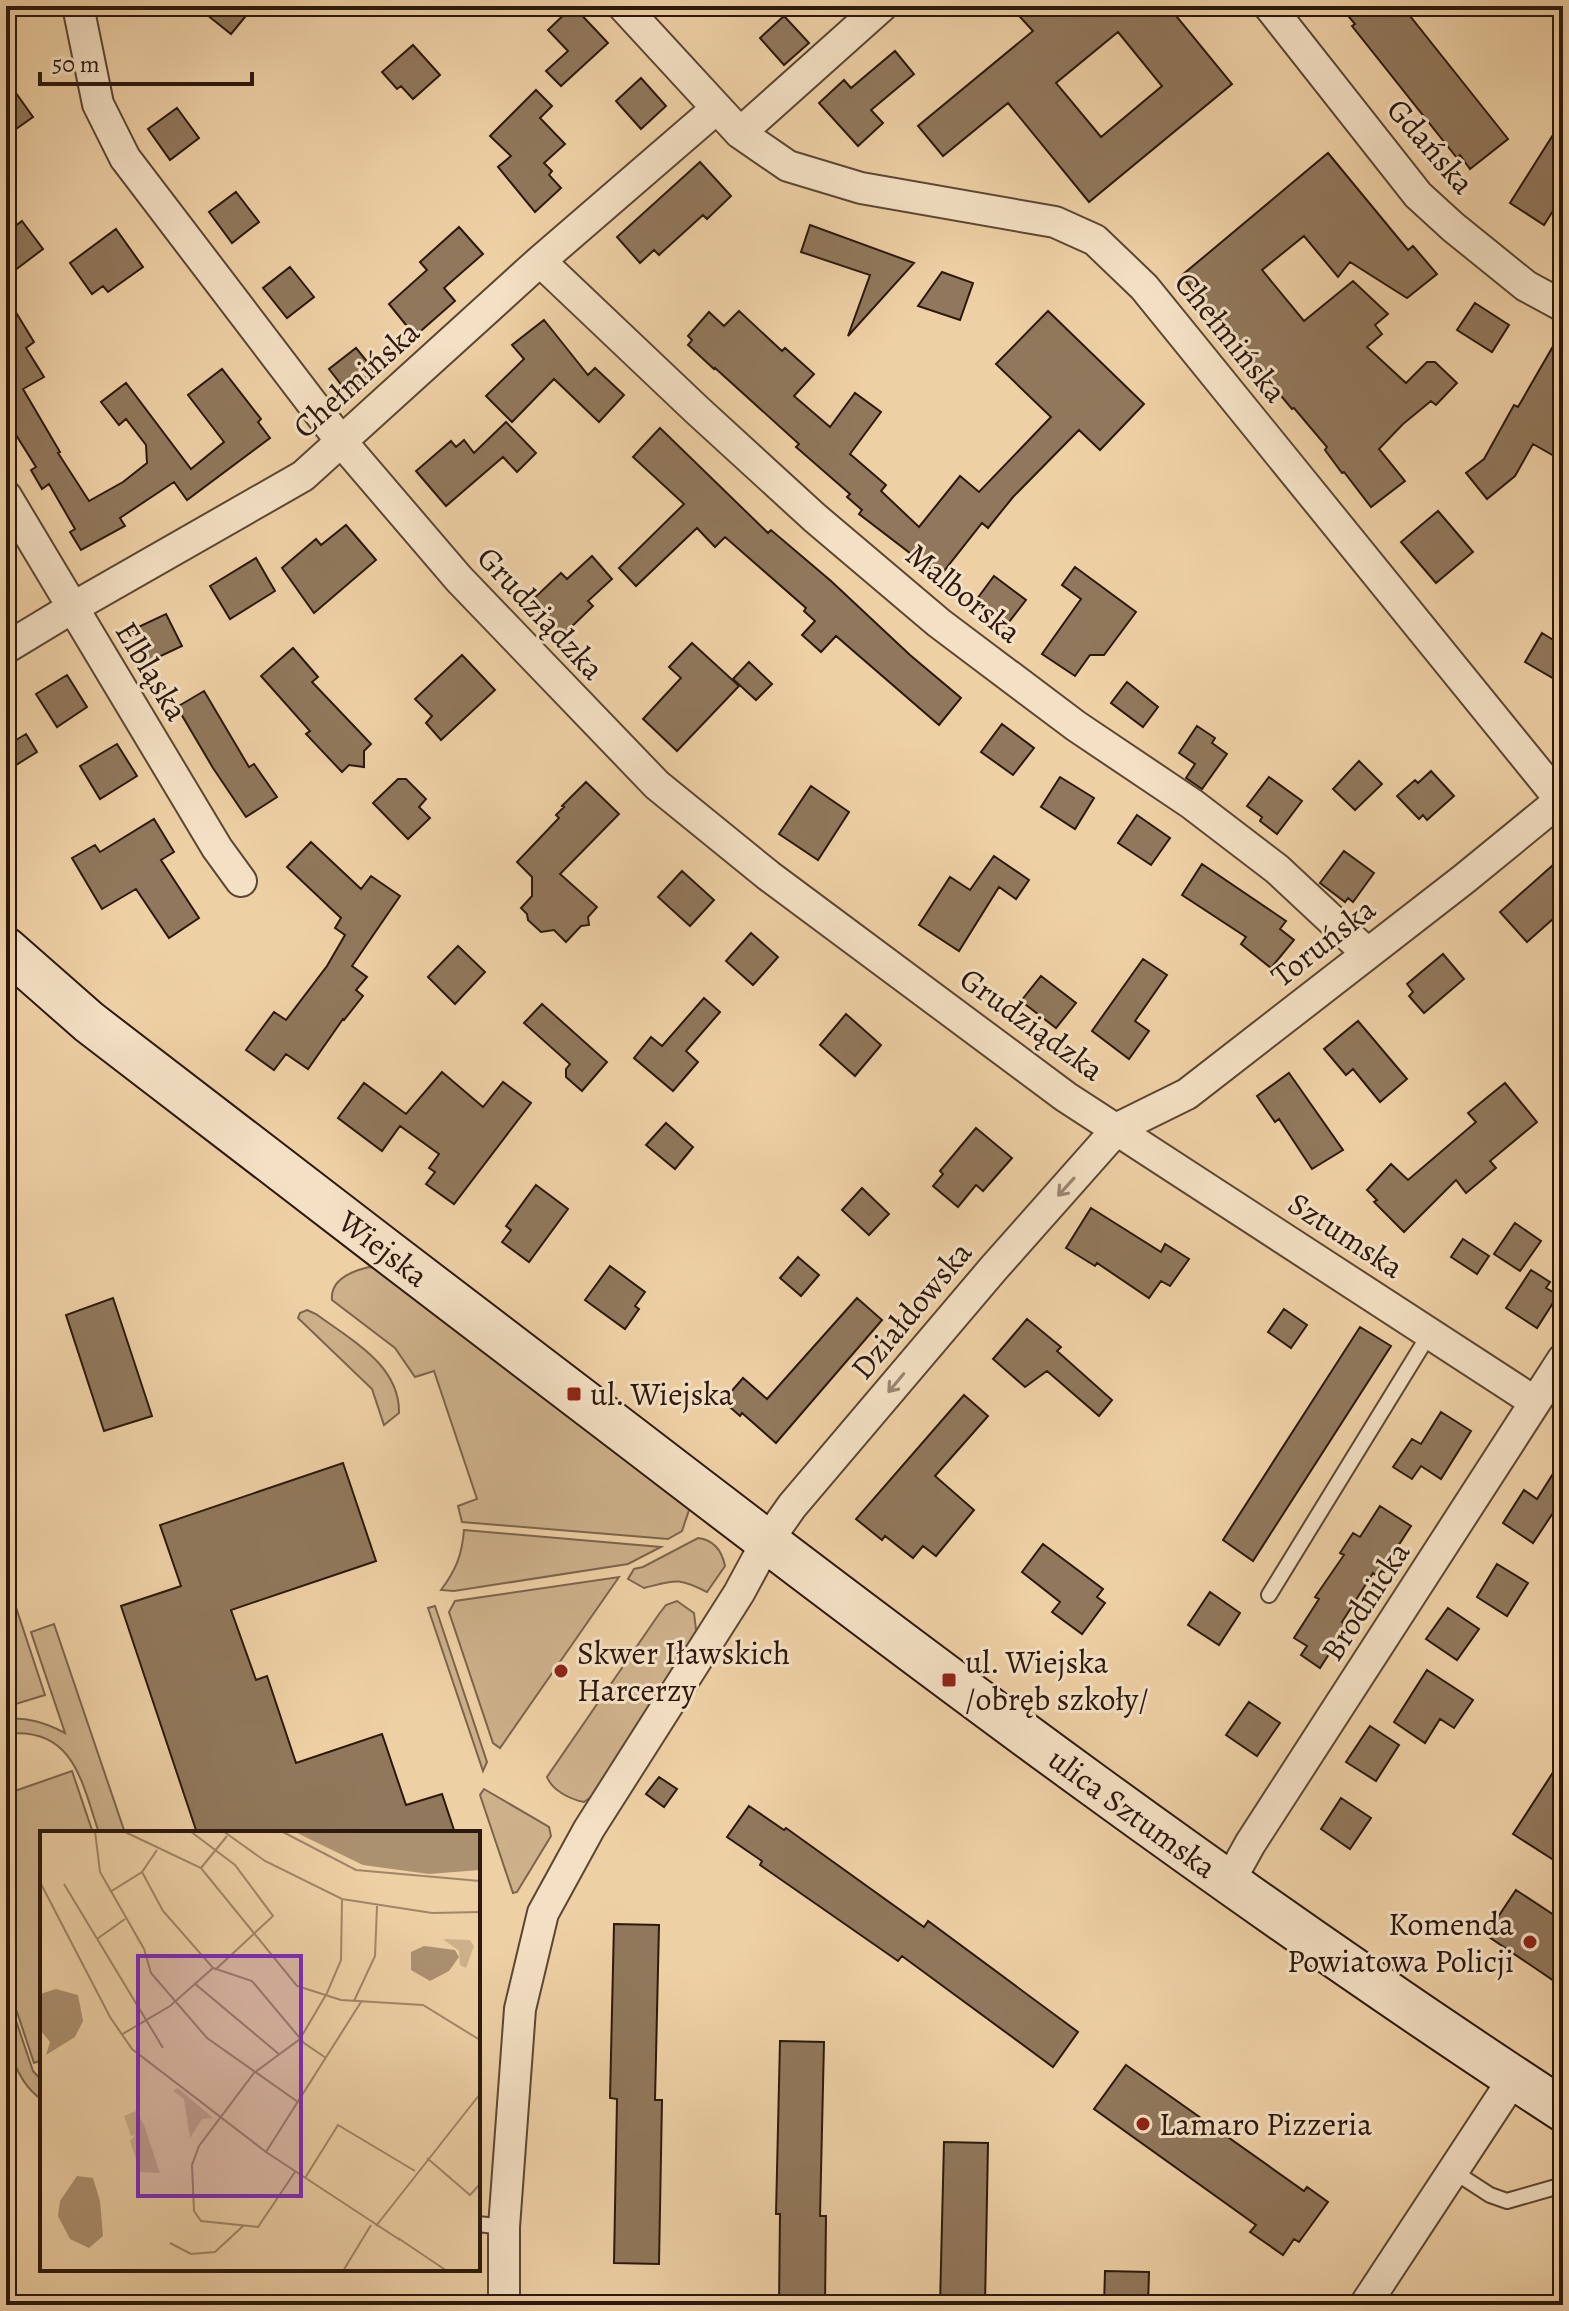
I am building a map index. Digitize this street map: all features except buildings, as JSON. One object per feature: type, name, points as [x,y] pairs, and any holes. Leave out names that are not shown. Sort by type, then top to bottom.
[{"type":"street","name":"Grudziądzka","points":[[78,6],[98,104],[125,158],[340,440],[459,579],[657,785],[769,876],[1066,1097],[1118,1128]]},
{"type":"street","name":"Chełmińska","points":[[623,6],[740,133],[788,166],[861,188],[1055,222],[1095,240],[1144,287],[1562,800]]},
{"type":"street","points":[[740,133],[882,6]]},
{"type":"street","name":"Gdańska","points":[[1269,6],[1418,195],[1526,286],[1563,306]]},
{"type":"street","name":"Chełmińska","points":[[6,648],[303,476],[540,261],[716,109]]},
{"type":"street","name":"Malborska","points":[[540,261],[815,518],[928,613],[1076,726],[1192,804],[1277,869],[1367,953]]},
{"type":"street","name":"Elbląska","points":[[6,496],[217,848],[241,881]]},
{"type":"street","name":"Toruńska","points":[[1118,1128],[1187,1094],[1562,800]]},
{"type":"street","name":"Wiejska","points":[[6,949],[89,1022],[766,1543]]},
{"type":"street","name":"Sztumska","points":[[1118,1128],[1535,1402]]},
{"type":"street","name":"Działdowska","points":[[504,2305],[491,2226],[520,2009],[543,1913],[589,1829],[792,1506],[942,1328],[1118,1128]]},
{"type":"street","name":"Brodnicka","points":[[1229,1882],[1250,1844],[1563,1359]]},
{"type":"street","name":"ulica Sztumska","points":[[766,1543],[949,1680],[1229,1882]]},
{"type":"street","points":[[1229,1882],[1563,2110]]},
{"type":"street","points":[[1365,2305],[1514,2078]]},
{"type":"lane","points":[[1269,1595],[1430,1333]]},
{"type":"lane","points":[[1453,2171],[1490,2195],[1507,2201],[1563,2185]]},
{"type":"shaded area","points":[[369,1267],[383,1269],[691,1504],[682,1531],[668,1539],[462,1522],[458,1506],[477,1499],[434,1371],[415,1377],[395,1348],[332,1300],[338,1281]]},
{"type":"shaded area","points":[[307,1310],[358,1344],[382,1367],[397,1396],[399,1413],[384,1425],[372,1389],[298,1318],[300,1313]]},
{"type":"shaded area","points":[[464,1530],[661,1547],[628,1564],[454,1591],[441,1590],[457,1562]]},
{"type":"shaded area","points":[[698,1538],[716,1547],[725,1566],[707,1592],[676,1581],[644,1588],[628,1579],[634,1569]]},
{"type":"shaded area","points":[[6,1577],[45,1695],[6,1707]]},
{"type":"shaded area","points":[[619,1577],[500,1748],[493,1743],[449,1612],[455,1601]]},
{"type":"shaded area","points":[[677,1601],[694,1613],[697,1638],[595,1794],[584,1802],[562,1793],[547,1777],[659,1614],[666,1605]]},
{"type":"shaded area","points":[[435,1606],[487,1762],[483,1771],[428,1608]]},
{"type":"shaded area","points":[[54,1624],[124,1831],[98,1831],[80,1778],[61,1749],[47,1739],[29,1734],[6,1734],[6,1719],[37,1722],[65,1733],[31,1632]]},
{"type":"shaded area","points":[[72,1771],[92,1831],[40,1831],[40,2061],[34,2063],[6,1979],[6,1794]]},
{"type":"shaded area","points":[[484,1789],[549,1827],[551,1836],[517,1892],[513,1893],[480,1795]]},
{"type":"shaded area","points":[[6,1991],[33,2071],[40,2079],[40,2098],[30,2090],[15,2065],[7,2021]]},
{"type":"place","name":"ul. Wiejska","points":[[574,1394]]},
{"type":"place","name":"Skwer Iławskich Harcerzy","points":[[561,1671]]},
{"type":"place","name":"ul. Wiejska /obręb szkoły/","points":[[949,1680]]},
{"type":"place","name":"Komenda Powiatowa Policji","points":[[1530,1942]]},
{"type":"place","name":"Lamaro Pizzeria","points":[[1143,2124]]}]
